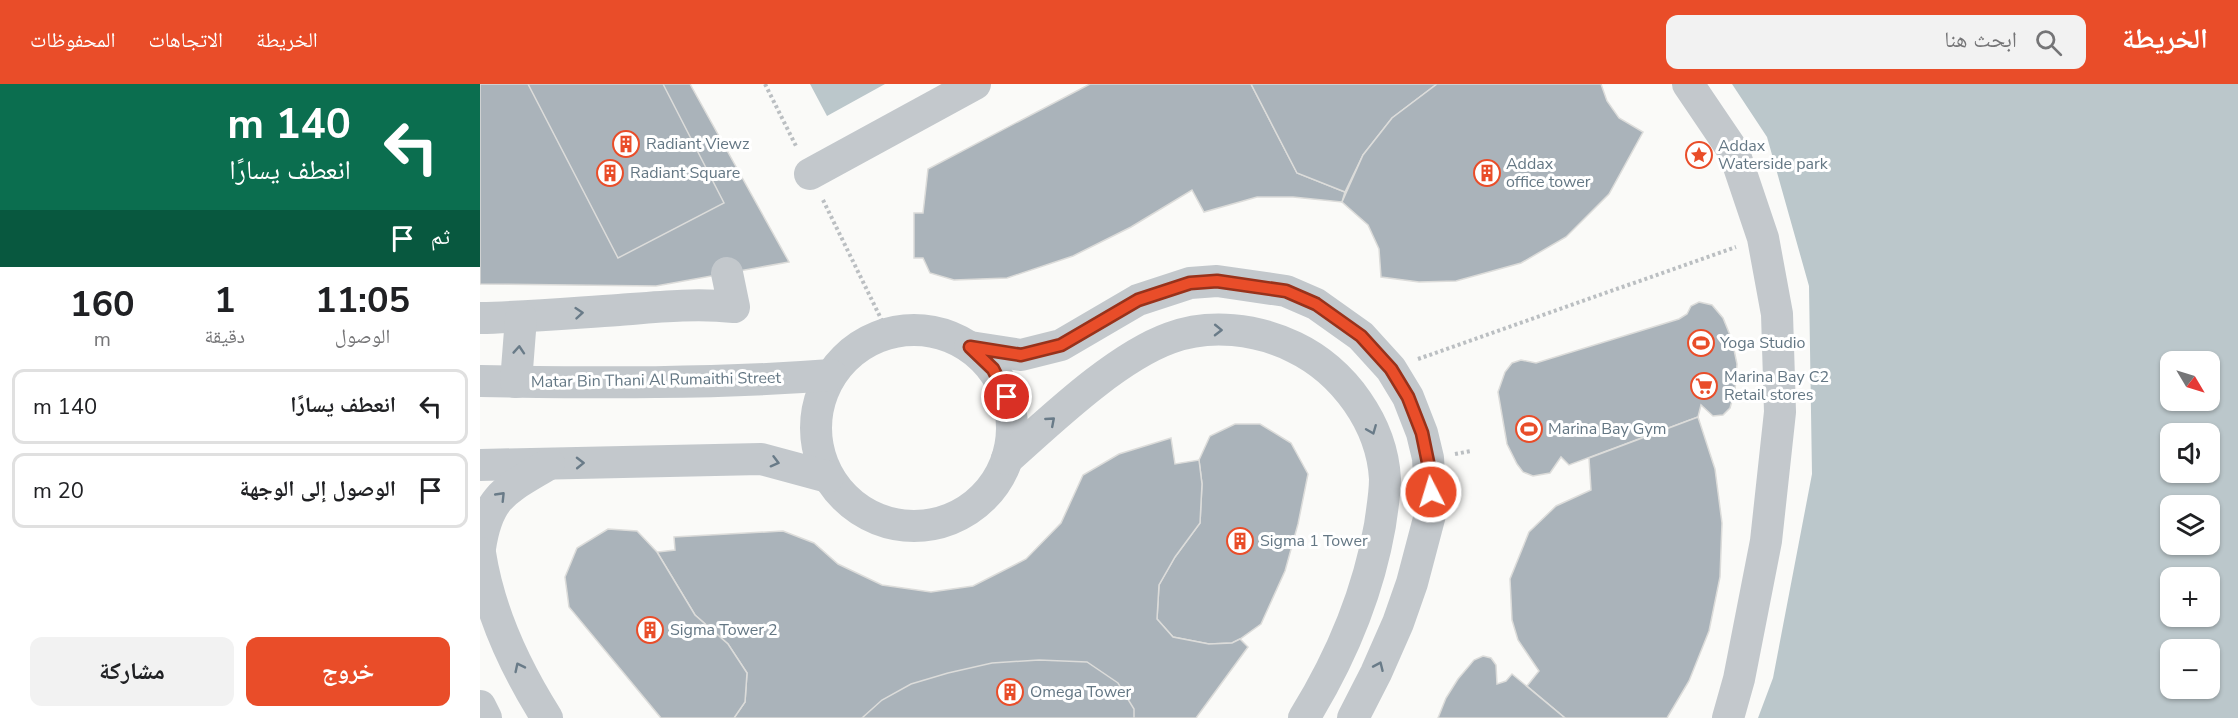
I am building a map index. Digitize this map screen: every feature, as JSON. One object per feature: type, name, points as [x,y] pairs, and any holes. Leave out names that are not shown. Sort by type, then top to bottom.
[{"type":"street","points":[[810,174],[975,84]]},
{"type":"street","points":[[1688,84],[1734,152],[1763,238],[1777,314],[1780,412],[1766,541],[1739,679],[1728,718]]},
{"type":"street","points":[[970,347],[993,369],[1007,397],[1012,428],[1007,459],[992,488],[968,510],[939,524],[906,526],[875,519],[848,502],[828,477],[816,443],[817,408],[831,375],[847,356],[866,342],[888,333],[916,330],[945,335],[970,347],[1021,355],[1061,345],[1138,300],[1190,283],[1217,281],[1286,291],[1316,304],[1361,336],[1391,369],[1408,397],[1422,433],[1430,472],[1431,511],[1412,583],[1398,623],[1353,718]]},
{"type":"street","points":[[480,318],[521,318],[713,285]]},
{"type":"street","points":[[516,382],[521,318]]},
{"type":"street","points":[[1007,459],[1093,385],[1131,357],[1171,337],[1208,330],[1242,331],[1276,338],[1308,354],[1345,384],[1366,415],[1379,446],[1385,479],[1383,508],[1360,605],[1341,651],[1304,718]]},
{"type":"street","name":"Matar Bin Thani Al Rumaithi Street","points":[[480,381],[610,383],[747,381],[831,375]]},
{"type":"street","points":[[480,465],[761,459],[828,477]]},
{"type":"street","points":[[480,548],[484,523],[493,504],[508,488],[549,464]]},
{"type":"street","points":[[480,553],[483,574],[493,607],[516,661],[548,718]]},
{"type":"street","points":[[480,706],[486,718]]},
{"type":"path","points":[[765,84],[888,333]]},
{"type":"path","points":[[1391,369],[1763,238]]},
{"type":"shaded area","points":[[810,84],[885,84],[827,116]]},
{"type":"shaded area","points":[[1732,84],[2238,84],[2238,718],[1758,718],[1773,678],[1812,474],[1809,286],[1767,137]]},
{"type":"building","points":[[480,84],[524,84],[510,127],[480,117]]},
{"type":"building","name":"Radiant Square","points":[[480,84],[690,84],[789,262],[656,286],[480,284]]},
{"type":"building","name":"Radiant Viewz","points":[[528,84],[663,84],[724,203],[618,258]]},
{"type":"building","points":[[1090,84],[1251,84],[1297,173],[1345,192],[1342,202],[1293,197],[1257,197],[1204,212],[1192,190],[1131,227],[1073,256],[1007,278],[954,280],[930,273],[923,258],[914,258],[914,213],[923,213],[928,169]]},
{"type":"building","points":[[1251,84],[1437,84],[1392,118],[1363,155],[1345,192],[1297,173]]},
{"type":"building","name":"Addax office tower","points":[[1437,84],[1601,84],[1607,101],[1619,118],[1643,132],[1609,194],[1566,237],[1521,263],[1456,281],[1419,282],[1381,277],[1379,249],[1368,225],[1342,202],[1363,155],[1392,118]]},
{"type":"building","points":[[1699,302],[1712,305],[1723,318],[1732,340],[1737,364],[1735,390],[1730,408],[1723,415],[1713,416],[1701,405],[1698,417],[1569,465],[1561,457],[1550,473],[1533,476],[1523,472],[1507,444],[1498,392],[1505,372],[1512,363],[1521,360],[1536,363],[1679,319],[1687,314],[1691,306]]},
{"type":"building","points":[[1698,417],[1715,469],[1722,523],[1720,577],[1709,631],[1689,681],[1667,718],[1565,718],[1527,686],[1539,671],[1518,640],[1512,620],[1510,579],[1529,532],[1556,506],[1591,490],[1589,458]]},
{"type":"building","name":"Sigma 1 Tower","points":[[1235,424],[1260,424],[1291,443],[1308,474],[1298,524],[1285,571],[1261,624],[1240,639],[1232,643],[1209,644],[1173,637],[1157,619],[1159,585],[1175,557],[1200,523],[1202,484],[1199,460],[1210,436]]},
{"type":"building","points":[[1171,438],[1175,464],[1199,460],[1202,484],[1200,523],[1175,557],[1159,585],[1157,619],[1173,637],[1209,644],[1232,643],[1240,639],[1248,647],[1196,718],[734,718],[745,702],[747,673],[728,644],[695,615],[657,552],[675,550],[674,537],[783,531],[814,543],[838,564],[882,585],[931,592],[973,586],[1026,559],[1061,523],[1083,475],[1119,454]]},
{"type":"building","name":"Sigma Tower 2","points":[[608,529],[637,531],[657,552],[695,615],[728,644],[747,673],[745,702],[734,718],[661,718],[569,607],[565,577],[577,548]]},
{"type":"building","points":[[1483,656],[1491,658],[1496,665],[1497,684],[1506,681],[1512,674],[1565,718],[1438,718],[1446,698],[1458,679],[1474,660]]},
{"type":"building","name":"Omega Tower","points":[[1039,660],[1087,662],[1118,683],[1134,709],[1134,718],[862,718],[882,700],[911,684],[992,663]]},
{"type":"place","name":"Radiant Viewz","points":[[626,144]]},
{"type":"place","name":"Addax Waterside park","points":[[1699,155]]},
{"type":"place","name":"Radiant Square","points":[[610,173]]},
{"type":"place","name":"Addax office tower","points":[[1487,173]]},
{"type":"place","name":"Yoga Studio","points":[[1701,343]]},
{"type":"place","name":"Marina Bay C2 Retail stores","points":[[1704,386]]},
{"type":"place","name":"Marina Bay Gym","points":[[1529,429]]},
{"type":"place","name":"Sigma 1 Tower","points":[[1240,541]]},
{"type":"place","name":"Sigma Tower 2","points":[[650,630]]},
{"type":"place","name":"Omega Tower","points":[[1010,692]]},
{"type":"route","points":[[1007,397],[993,369],[970,347],[1021,355],[1061,345],[1138,300],[1190,283],[1217,281],[1286,291],[1316,304],[1361,336],[1391,369],[1408,397],[1422,433],[1430,472],[1431,492]]}]
